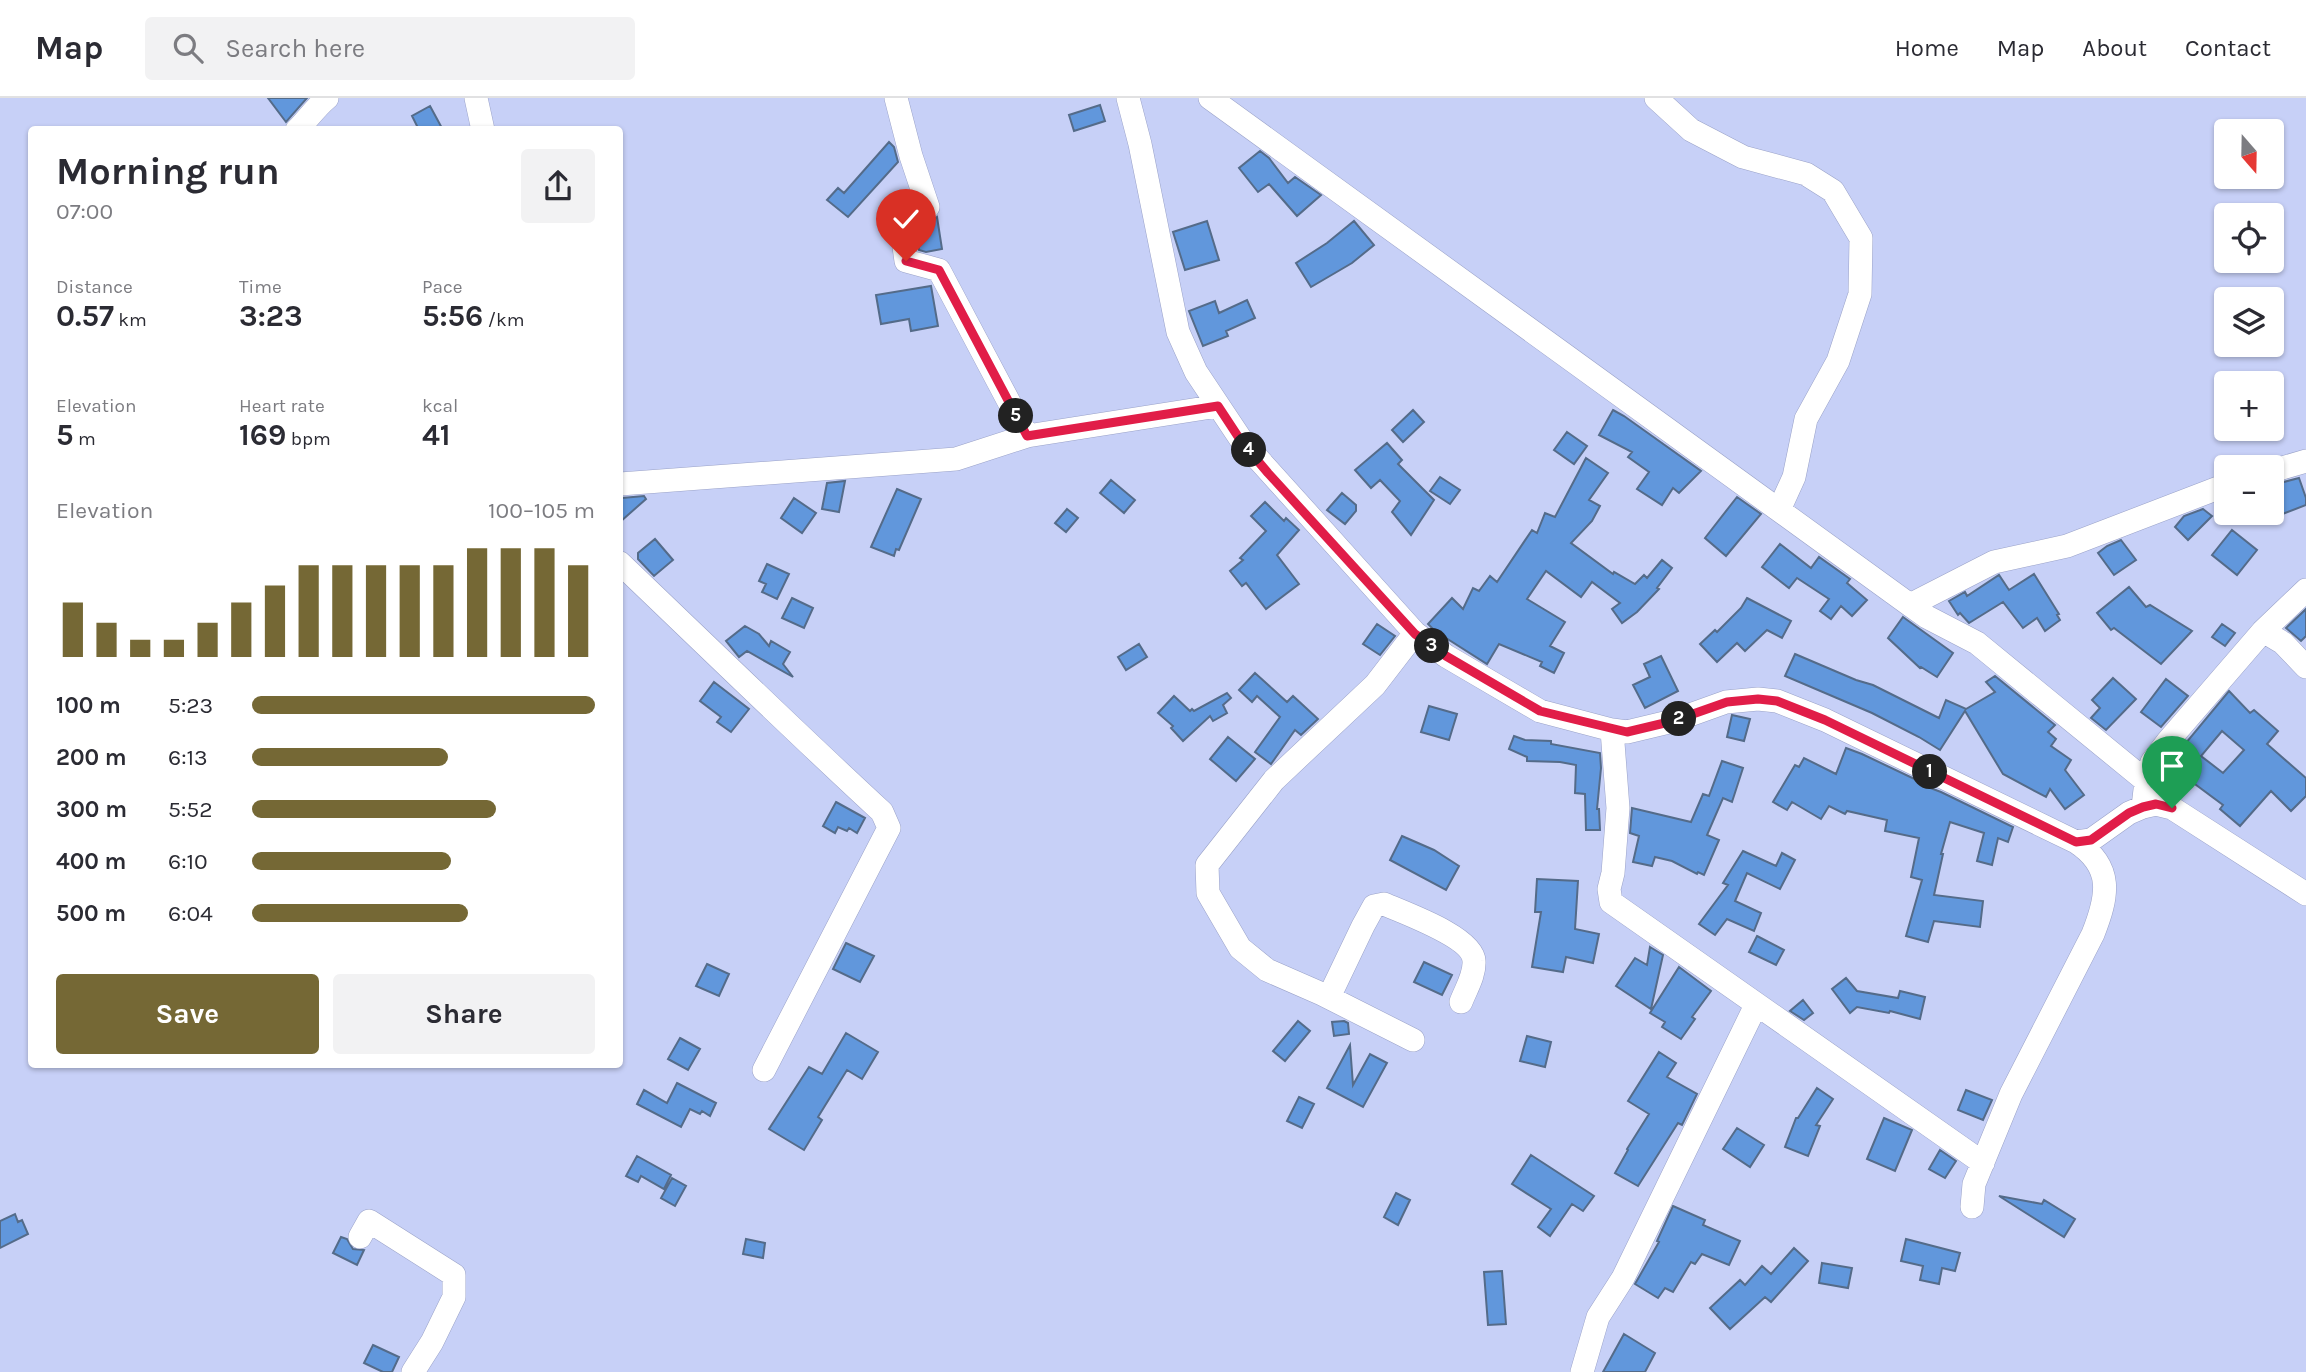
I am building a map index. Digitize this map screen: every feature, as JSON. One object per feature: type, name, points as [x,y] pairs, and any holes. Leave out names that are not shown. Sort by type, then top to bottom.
[{"type":"street","points":[[301,126],[327,98]]},
{"type":"street","points":[[476,98],[482,126]]},
{"type":"street","points":[[896,98],[928,207],[901,225],[906,261],[939,270],[1027,436]]},
{"type":"street","points":[[1128,98],[1140,144],[1178,332],[1196,372],[1241,441],[1415,634],[1446,656],[1540,711],[1612,730],[1627,732],[1673,721],[1727,702],[1758,699],[1777,701],[1825,720],[2076,842],[2091,852],[2105,884],[2104,906],[2093,934],[2011,1094],[1974,1184],[1972,1207]]},
{"type":"street","points":[[1210,98],[1910,605],[1977,643],[2146,781]]},
{"type":"street","points":[[1656,98],[1691,130],[1744,157],[1806,174],[1833,191],[1861,238],[1860,294],[1838,361],[1806,419],[1794,477],[1779,510]]},
{"type":"street","points":[[623,484],[956,460],[1027,436],[1218,406]]},
{"type":"street","points":[[2284,467],[2306,461]]},
{"type":"street","points":[[1910,605],[1994,562],[2067,546],[2214,490]]},
{"type":"street","points":[[623,566],[782,720],[883,812],[889,828],[764,1070]]},
{"type":"street","points":[[2143,807],[2146,781],[2152,762],[2168,740],[2263,631],[2306,590]]},
{"type":"street","points":[[2263,631],[2283,643],[2306,667]]},
{"type":"street","points":[[1413,1040],[1267,970],[1240,948],[1208,893],[1207,865],[1274,780],[1375,685],[1415,634]]},
{"type":"street","points":[[1612,730],[1618,808],[1613,873],[1609,889],[1611,902],[1983,1163]]},
{"type":"street","points":[[2076,842],[2091,840],[2129,813],[2156,804],[2172,808],[2306,894]]},
{"type":"street","points":[[1329,998],[1374,906],[1384,904],[1448,933],[1467,945],[1475,958],[1473,976],[1461,1002]]},
{"type":"street","points":[[1583,1372],[1598,1317],[1623,1278],[1756,1005]]},
{"type":"street","points":[[360,1237],[369,1221],[454,1275],[454,1297],[432,1342],[413,1372]]},
{"type":"building","points":[[268,98],[307,98],[286,122]]},
{"type":"building","points":[[1100,105],[1105,121],[1074,131],[1069,115]]},
{"type":"building","points":[[430,106],[441,126],[417,126],[412,116]]},
{"type":"building","points":[[889,142],[894,147],[898,162],[848,217],[827,200],[838,188],[844,193]]},
{"type":"building","points":[[1260,151],[1269,158],[1288,183],[1295,177],[1321,195],[1297,216],[1269,184],[1258,192],[1239,168]]},
{"type":"building","points":[[937,217],[942,249],[926,252],[919,250],[916,232]]},
{"type":"building","points":[[1207,221],[1219,260],[1185,270],[1173,232]]},
{"type":"building","points":[[1354,221],[1374,245],[1352,263],[1311,287],[1296,263]]},
{"type":"building","points":[[931,286],[938,326],[911,331],[909,319],[881,324],[876,295]]},
{"type":"building","points":[[1247,300],[1255,318],[1226,331],[1228,336],[1203,346],[1189,311],[1215,301],[1219,313]]},
{"type":"building","points":[[1413,410],[1424,422],[1403,442],[1392,430]]},
{"type":"building","points":[[1613,410],[1701,471],[1679,493],[1673,488],[1662,505],[1637,489],[1649,472],[1628,457],[1632,452],[1599,435]]},
{"type":"building","points":[[1567,432],[1587,446],[1574,464],[1554,450]]},
{"type":"building","points":[[1387,443],[1402,460],[1398,464],[1434,500],[1411,535],[1392,512],[1400,501],[1380,480],[1371,488],[1355,470]]},
{"type":"building","points":[[1586,458],[1608,473],[1589,500],[1600,506],[1592,521],[1571,543],[1613,574],[1614,572],[1635,584],[1644,575],[1647,578],[1662,560],[1672,568],[1657,588],[1659,589],[1622,623],[1612,609],[1620,603],[1592,582],[1581,597],[1546,571],[1527,599],[1565,622],[1550,646],[1564,653],[1554,673],[1540,666],[1542,662],[1499,644],[1487,664],[1435,631],[1428,624],[1452,598],[1463,609],[1473,588],[1479,591],[1490,576],[1497,582],[1532,530],[1537,533],[1545,513],[1555,517]]},
{"type":"building","points":[[1440,477],[1460,490],[1450,504],[1430,491]]},
{"type":"building","points":[[2299,478],[2306,505],[2284,513],[2284,482]]},
{"type":"building","points":[[1111,480],[1135,500],[1124,513],[1100,493]]},
{"type":"building","points":[[845,481],[839,512],[822,509],[827,483]]},
{"type":"building","points":[[897,489],[921,499],[894,556],[871,547]]},
{"type":"building","points":[[1342,493],[1356,505],[1356,511],[1345,524],[1327,510]]},
{"type":"building","points":[[644,496],[646,499],[623,519],[623,498]]},
{"type":"building","points":[[1737,497],[1761,514],[1726,556],[1705,538]]},
{"type":"building","points":[[794,498],[816,513],[802,533],[781,518]]},
{"type":"building","points":[[1265,502],[1284,521],[1286,518],[1299,530],[1277,555],[1299,584],[1266,609],[1246,583],[1242,586],[1230,571],[1243,560],[1240,558],[1266,531],[1251,516]]},
{"type":"building","points":[[1067,509],[1078,518],[1066,532],[1055,523]]},
{"type":"building","points":[[2203,509],[2212,516],[2188,540],[2175,527],[2184,516]]},
{"type":"building","points":[[2232,530],[2257,550],[2237,575],[2212,555]]},
{"type":"building","points":[[655,539],[673,560],[654,576],[638,559],[638,553]]},
{"type":"building","points":[[2121,540],[2136,560],[2114,575],[2098,553]]},
{"type":"building","points":[[1780,544],[1811,568],[1819,557],[1850,579],[1847,583],[1867,600],[1852,616],[1841,606],[1831,619],[1820,611],[1829,599],[1797,578],[1789,588],[1762,567]]},
{"type":"building","points":[[767,564],[789,574],[777,599],[762,592],[766,584],[759,581]]},
{"type":"building","points":[[2034,574],[2059,614],[2057,615],[2060,620],[2045,631],[2037,618],[2023,628],[2003,602],[1969,623],[1960,613],[1958,615],[1949,601],[1965,592],[1967,596],[1999,575],[2009,590]]},
{"type":"building","points":[[2129,587],[2146,607],[2150,605],[2192,631],[2161,664],[2114,628],[2111,630],[2097,613]]},
{"type":"building","points":[[792,598],[813,608],[804,628],[782,618]]},
{"type":"building","points":[[1747,598],[1791,621],[1782,638],[1767,630],[1745,651],[1737,643],[1717,662],[1700,644],[1715,630],[1717,632],[1741,608]]},
{"type":"building","points":[[2306,609],[2306,636],[2301,641],[2286,628]]},
{"type":"building","points":[[1903,617],[1953,653],[1937,677],[1920,668],[1888,638]]},
{"type":"building","points":[[1377,624],[1395,636],[1380,655],[1363,644]]},
{"type":"building","points":[[2222,624],[2235,633],[2225,646],[2212,637]]},
{"type":"building","points":[[745,626],[759,634],[769,646],[771,641],[790,652],[783,664],[793,677],[747,651],[739,657],[726,641]]},
{"type":"building","points":[[1139,644],[1147,657],[1126,670],[1118,657]]},
{"type":"building","points":[[1795,654],[1873,685],[1939,718],[1946,700],[1966,709],[1995,692],[1986,682],[1995,676],[2055,725],[2048,732],[2056,739],[2051,746],[2071,760],[2065,770],[2084,795],[2065,809],[2050,789],[2046,797],[2003,774],[1965,711],[1940,750],[1872,713],[1785,676]]},
{"type":"building","points":[[1661,656],[1678,691],[1645,708],[1633,685],[1650,677],[1644,664]]},
{"type":"building","points":[[1255,673],[1287,702],[1293,696],[1318,719],[1301,735],[1295,730],[1271,764],[1255,752],[1280,717],[1257,696],[1252,702],[1239,690]]},
{"type":"building","points":[[2113,678],[2136,699],[2106,730],[2091,718],[2100,708],[2092,700]]},
{"type":"building","points":[[2166,679],[2188,696],[2161,727],[2141,712]]},
{"type":"building","points":[[714,682],[749,709],[731,732],[717,722],[721,717],[700,701]]},
{"type":"building","points":[[2229,691],[2250,713],[2254,710],[2278,731],[2267,744],[2306,778],[2306,796],[2291,811],[2271,791],[2240,826],[2220,809],[2223,805],[2184,776],[2182,779],[2166,767]],"holes":[[[2222,731],[2244,750],[2223,773],[2201,756]]]},
{"type":"building","points":[[1227,693],[1231,698],[1223,705],[1227,713],[1213,721],[1210,716],[1183,741],[1171,728],[1173,726],[1158,713],[1174,696],[1190,711],[1194,711]]},
{"type":"building","points":[[1429,706],[1457,714],[1449,740],[1421,732]]},
{"type":"building","points":[[1732,715],[1750,719],[1744,741],[1727,737]]},
{"type":"building","points":[[1514,736],[1525,740],[1551,741],[1551,744],[1600,753],[1597,809],[1600,830],[1586,830],[1585,794],[1575,793],[1576,765],[1527,761],[1527,757],[1509,749]]},
{"type":"building","points":[[1228,737],[1255,759],[1236,781],[1210,759]]},
{"type":"building","points":[[1846,748],[2013,827],[2008,842],[1998,838],[1992,865],[1977,861],[1984,833],[1950,822],[1934,895],[1983,901],[1980,927],[1934,921],[1928,942],[1906,936],[1922,880],[1911,877],[1919,838],[1885,831],[1887,820],[1847,811],[1845,814],[1829,806],[1821,819],[1792,802],[1787,810],[1773,802],[1795,765],[1799,767],[1804,758],[1836,774]]},
{"type":"building","points":[[1722,761],[1743,768],[1732,802],[1723,798],[1707,835],[1719,840],[1704,875],[1672,861],[1655,857],[1652,866],[1633,862],[1639,836],[1630,833],[1632,808],[1691,822],[1703,794],[1709,796]]},
{"type":"building","points":[[836,802],[865,818],[857,833],[849,828],[847,831],[838,827],[835,833],[823,826]]},
{"type":"building","points":[[1402,836],[1434,850],[1459,866],[1446,890],[1390,860]]},
{"type":"building","points":[[1743,851],[1776,866],[1782,853],[1795,860],[1780,889],[1747,873],[1735,901],[1761,913],[1754,931],[1727,919],[1715,935],[1699,924],[1728,885],[1723,883]]},
{"type":"building","points":[[1537,879],[1578,881],[1575,929],[1599,934],[1593,963],[1566,957],[1563,972],[1532,967],[1541,912],[1535,912]]},
{"type":"building","points":[[1757,936],[1784,950],[1776,965],[1749,952]]},
{"type":"building","points":[[846,943],[874,956],[860,982],[833,969]]},
{"type":"building","points":[[1650,947],[1663,955],[1651,1009],[1616,986],[1635,958],[1647,965]]},
{"type":"building","points":[[1424,962],[1452,975],[1442,995],[1414,982]]},
{"type":"building","points":[[707,964],[729,974],[719,996],[696,986]]},
{"type":"building","points":[[1679,967],[1711,991],[1692,1017],[1695,1019],[1681,1039],[1662,1027],[1665,1022],[1650,1013]]},
{"type":"building","points":[[1846,978],[1857,991],[1898,998],[1900,991],[1925,997],[1920,1019],[1890,1011],[1889,1013],[1857,1007],[1850,1013],[1832,989]]},
{"type":"building","points":[[1803,1000],[1813,1013],[1804,1020],[1790,1011]]},
{"type":"building","points":[[1298,1021],[1310,1031],[1285,1061],[1273,1051]]},
{"type":"building","points":[[1332,1022],[1348,1023],[1349,1034],[1334,1036]]},
{"type":"building","points":[[846,1033],[878,1052],[862,1079],[847,1070],[818,1117],[822,1120],[804,1150],[769,1129],[809,1067],[822,1074]]},
{"type":"building","points":[[1527,1036],[1551,1042],[1545,1067],[1520,1061]]},
{"type":"building","points":[[680,1038],[700,1049],[688,1070],[668,1059]]},
{"type":"building","points":[[1350,1045],[1353,1085],[1370,1054],[1387,1063],[1363,1107],[1327,1088]]},
{"type":"building","points":[[1659,1052],[1676,1063],[1667,1077],[1697,1094],[1682,1125],[1678,1123],[1638,1186],[1615,1173],[1649,1114],[1628,1101]]},
{"type":"building","points":[[677,1083],[716,1103],[710,1116],[690,1109],[681,1127],[637,1104],[644,1090],[667,1103]]},
{"type":"building","points":[[1817,1088],[1833,1099],[1816,1125],[1820,1126],[1808,1156],[1785,1147],[1796,1118]]},
{"type":"building","points":[[1966,1090],[1992,1100],[1983,1120],[1958,1110]]},
{"type":"building","points":[[1299,1097],[1314,1104],[1302,1128],[1287,1121]]},
{"type":"building","points":[[1884,1118],[1912,1130],[1895,1171],[1867,1159]]},
{"type":"building","points":[[1737,1128],[1764,1145],[1750,1167],[1723,1149]]},
{"type":"building","points":[[1940,1150],[1956,1161],[1945,1178],[1929,1169]]},
{"type":"building","points":[[1531,1155],[1594,1196],[1583,1211],[1572,1204],[1550,1236],[1538,1227],[1551,1209],[1512,1184]]},
{"type":"building","points":[[637,1156],[671,1175],[664,1189],[641,1176],[638,1182],[626,1176]]},
{"type":"building","points":[[672,1178],[686,1186],[675,1206],[661,1198]]},
{"type":"building","points":[[1396,1193],[1410,1200],[1398,1225],[1384,1217]]},
{"type":"building","points":[[1999,1196],[2042,1204],[2044,1200],[2075,1219],[2064,1237]]},
{"type":"building","points":[[1673,1206],[1705,1220],[1703,1225],[1740,1241],[1729,1265],[1702,1254],[1695,1264],[1691,1262],[1673,1292],[1665,1288],[1658,1298],[1635,1284],[1659,1242],[1657,1241]]},
{"type":"building","points":[[15,1214],[18,1222],[22,1220],[28,1234],[0,1248],[0,1221]]},
{"type":"building","points":[[341,1237],[347,1239],[353,1249],[364,1250],[357,1265],[333,1253]]},
{"type":"building","points":[[746,1239],[765,1243],[763,1258],[743,1254]]},
{"type":"building","points":[[1906,1239],[1960,1253],[1955,1271],[1942,1268],[1939,1284],[1920,1280],[1923,1266],[1901,1261]]},
{"type":"building","points":[[1794,1248],[1808,1261],[1771,1302],[1765,1297],[1730,1329],[1710,1308],[1740,1280],[1745,1285],[1762,1266],[1771,1274]]},
{"type":"building","points":[[1822,1263],[1852,1268],[1848,1288],[1819,1283]]},
{"type":"building","points":[[1502,1271],[1506,1324],[1488,1325],[1484,1272]]},
{"type":"building","points":[[1624,1334],[1655,1353],[1645,1372],[1603,1372]]},
{"type":"building","points":[[373,1345],[399,1357],[392,1372],[383,1372],[364,1363]]},
{"type":"route","points":[[906,261],[939,270],[1027,436],[1218,406],[1241,441],[1268,473],[1415,634],[1446,656],[1540,711],[1627,732],[1673,721],[1727,702],[1758,699],[1777,701],[1825,720],[2076,842],[2091,840],[2129,813],[2143,807],[2156,804],[2172,808]]}]
